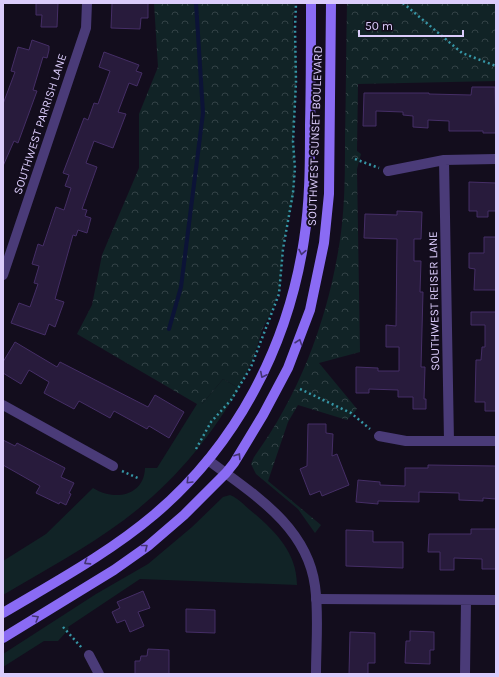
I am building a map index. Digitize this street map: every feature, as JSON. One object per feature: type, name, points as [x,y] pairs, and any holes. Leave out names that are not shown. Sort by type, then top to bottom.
[{"type":"main road","name":"SOUTHWEST SUNSET BOULEVARD","points":[[3,613],[86,563],[136,529],[190,481],[208,460],[237,420],[264,373],[286,318],[297,277],[304,239],[309,188],[311,3]]},
{"type":"main road","name":"SOUTHWEST SUNSET BOULEVARD","points":[[3,638],[114,570],[142,550],[184,514],[226,473],[263,415],[288,368],[310,310],[320,267],[329,194],[331,3]]},
{"type":"street","name":"SOUTHWEST PARRISH LANE","points":[[3,275],[86,28],[87,3]]},
{"type":"street","points":[[388,171],[444,160],[496,159]]},
{"type":"street","name":"SOUTHWEST REISER LANE","points":[[444,160],[449,441]]},
{"type":"street","points":[[3,405],[113,466]]},
{"type":"street","points":[[379,436],[406,441],[496,441]]},
{"type":"street","points":[[208,460],[271,509],[292,529],[309,560],[316,599],[316,674]]},
{"type":"street","points":[[316,599],[496,600]]},
{"type":"street","points":[[465,674],[466,601]]},
{"type":"street","points":[[89,655],[99,674]]},
{"type":"path","points":[[196,449],[211,422],[231,400],[251,367],[279,294],[283,249],[293,193],[295,168],[293,142],[296,82],[296,3]]},
{"type":"path","points":[[403,3],[462,53],[496,66]]},
{"type":"path","points":[[355,160],[388,171]]},
{"type":"path","points":[[300,389],[351,413],[379,436]]},
{"type":"path","points":[[113,466],[140,479]]},
{"type":"path","points":[[63,627],[89,655]]},
{"type":"green space","points":[[154,3],[295,3],[293,23],[297,69],[293,142],[295,150],[294,194],[283,245],[280,288],[273,308],[262,330],[254,357],[239,388],[223,379],[202,404],[197,404],[77,334],[92,305],[102,255],[139,168],[139,114],[158,67]]},
{"type":"green space","points":[[347,3],[496,3],[496,81],[358,84],[357,151],[361,154],[357,169],[360,352],[319,363],[357,409],[347,420],[298,405],[288,422],[268,481],[321,525],[315,533],[298,509],[256,474],[251,464],[271,432],[300,378],[321,322],[330,292],[341,233],[344,198]]},
{"type":"green space","points":[[223,379],[239,388],[228,407],[202,443],[158,492],[124,520],[95,540],[3,595],[3,561],[46,534],[93,488],[101,492],[118,495],[126,494],[133,490],[139,485],[143,478],[145,468],[157,468],[197,404],[202,404]]},
{"type":"green space","points":[[230,495],[259,518],[282,543],[293,562],[297,585],[140,579],[68,627],[69,629],[58,641],[44,641],[3,667],[3,654],[96,594],[148,564],[192,527],[223,497]]},
{"type":"building","points":[[36,3],[58,3],[57,27],[41,27],[42,15],[36,15]]},
{"type":"building","points":[[112,3],[148,3],[148,18],[141,18],[140,29],[111,28]]},
{"type":"building","points":[[32,40],[49,46],[49,50],[47,58],[43,57],[33,90],[37,91],[18,143],[14,141],[3,166],[3,104],[15,72],[11,71],[18,47],[29,50]]},
{"type":"building","points":[[104,52],[139,65],[136,71],[142,73],[137,86],[129,83],[118,112],[126,114],[113,148],[94,141],[86,163],[97,167],[82,209],[87,210],[85,216],[91,218],[87,233],[78,230],[76,236],[73,235],[55,299],[64,302],[55,327],[49,324],[45,335],[11,323],[19,303],[30,307],[38,284],[34,283],[39,266],[32,264],[38,244],[43,246],[56,207],[64,210],[71,188],[65,186],[69,175],[63,173],[84,118],[88,120],[94,103],[98,104],[110,71],[99,67]]},
{"type":"building","points":[[472,87],[495,87],[496,133],[483,133],[483,131],[449,131],[449,121],[428,120],[428,128],[413,127],[413,116],[403,115],[403,112],[376,111],[376,126],[363,126],[364,93],[429,93],[471,95]]},
{"type":"building","points":[[469,182],[496,183],[496,211],[488,211],[488,217],[477,217],[477,211],[469,211]]},
{"type":"building","points":[[397,211],[422,212],[421,239],[414,239],[414,261],[421,261],[420,292],[423,292],[421,367],[425,367],[424,399],[426,399],[426,409],[413,409],[413,397],[398,397],[398,390],[369,389],[369,393],[356,393],[356,367],[378,368],[378,371],[399,371],[399,347],[386,347],[386,325],[396,326],[397,239],[364,238],[365,214],[397,215]]},
{"type":"building","points":[[484,237],[496,237],[496,290],[474,290],[475,269],[469,268],[469,253],[484,253]]},
{"type":"building","points":[[471,312],[496,312],[496,411],[485,411],[485,402],[475,402],[476,360],[481,360],[482,347],[485,347],[485,325],[471,325]]},
{"type":"building","points":[[15,342],[57,367],[60,362],[148,407],[155,395],[184,412],[169,438],[149,426],[147,429],[114,411],[110,418],[79,401],[74,409],[44,393],[49,382],[29,370],[21,384],[3,373],[3,362]]},
{"type":"building","points":[[308,424],[326,424],[326,433],[333,434],[332,456],[337,454],[349,485],[322,496],[320,491],[310,495],[300,469],[307,466]]},
{"type":"building","points":[[3,440],[15,446],[17,443],[65,468],[61,477],[74,483],[69,493],[71,494],[66,505],[60,502],[59,504],[36,493],[40,486],[3,465]]},
{"type":"building","points":[[428,465],[496,466],[496,499],[483,498],[483,501],[459,500],[459,493],[419,492],[419,502],[378,501],[378,504],[356,502],[358,480],[380,482],[380,485],[405,486],[405,468],[428,468]]},
{"type":"building","points":[[471,529],[496,529],[496,569],[482,569],[482,559],[454,558],[454,570],[440,570],[440,552],[428,552],[429,534],[471,534]]},
{"type":"building","points":[[346,530],[373,531],[373,542],[403,542],[403,568],[346,566]]},
{"type":"building","points":[[143,591],[150,608],[138,612],[144,626],[130,632],[125,620],[117,623],[112,612],[120,608],[117,602]]},
{"type":"building","points":[[186,609],[215,610],[215,633],[186,632]]},
{"type":"building","points":[[410,631],[434,632],[434,650],[430,650],[430,664],[405,663],[406,641],[410,641]]},
{"type":"building","points":[[350,632],[375,633],[375,663],[368,663],[368,674],[349,674]]},
{"type":"building","points":[[148,649],[169,650],[169,674],[135,674],[135,661],[140,661],[141,656],[147,656]]},
{"type":"waterway","points":[[169,329],[181,287],[203,113],[196,3]]}]
